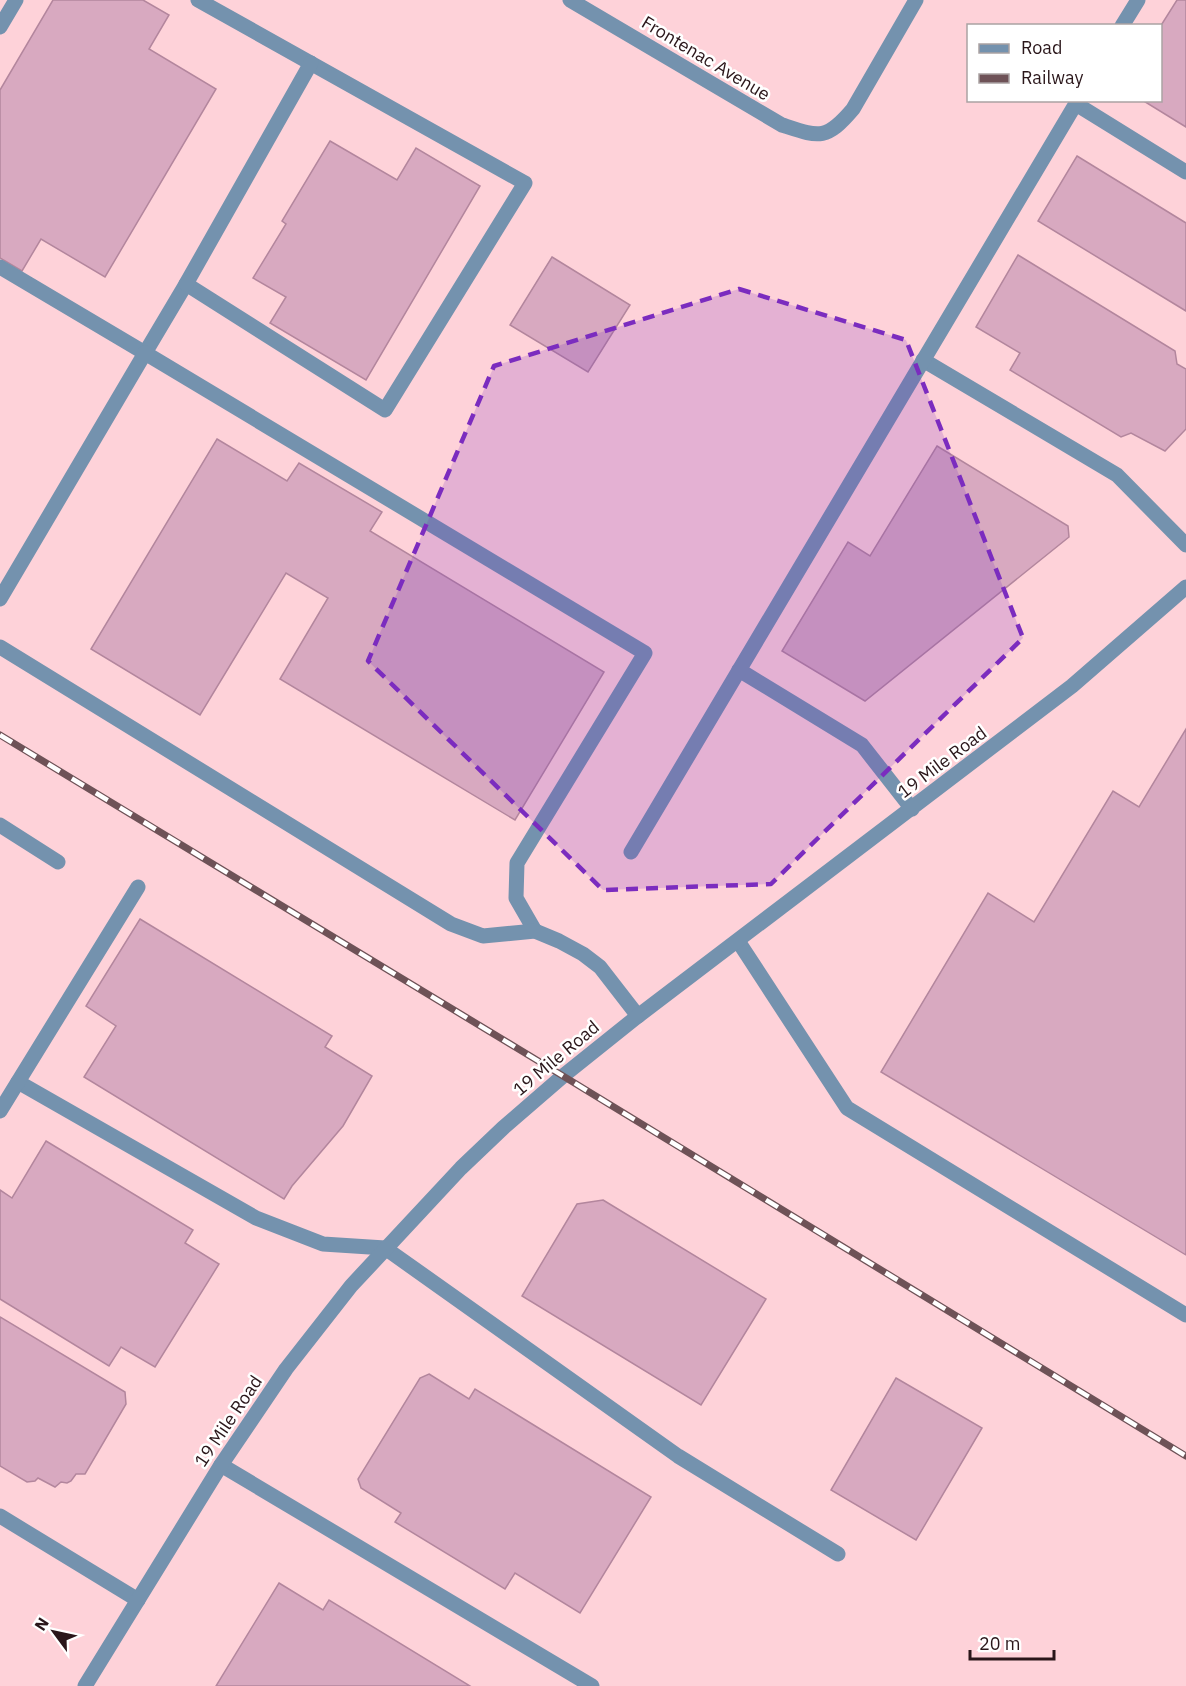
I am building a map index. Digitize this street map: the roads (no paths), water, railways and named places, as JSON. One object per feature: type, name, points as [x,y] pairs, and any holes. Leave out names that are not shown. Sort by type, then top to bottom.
[{"type":"street","points":[[0,27],[16,0]]},
{"type":"street","points":[[186,284],[386,410],[525,183],[198,0]]},
{"type":"street","name":"Frontenac Avenue","points":[[570,0],[782,125],[811,134],[828,133],[840,124],[853,109],[916,0]]},
{"type":"street","points":[[1123,24],[1138,0]]},
{"type":"street","points":[[0,599],[186,284],[311,63]]},
{"type":"street","points":[[631,852],[1077,102],[1186,172]]},
{"type":"street","points":[[0,267],[645,653],[517,863],[516,898],[535,931]]},
{"type":"street","points":[[923,360],[1117,475],[1186,546]]},
{"type":"street","name":"19 Mile Road","points":[[88,1685],[221,1465],[293,1360],[351,1286],[462,1168],[503,1128],[563,1076],[638,1016],[1072,686],[1186,587]]},
{"type":"street","points":[[0,647],[451,924],[483,936],[535,931],[559,941],[600,967],[638,1016]]},
{"type":"street","points":[[739,670],[862,745],[912,809]]},
{"type":"street","points":[[0,825],[58,862]]},
{"type":"street","points":[[0,1111],[138,886]]},
{"type":"street","points":[[738,941],[847,1108],[1186,1315]]},
{"type":"street","points":[[18,1082],[256,1218],[323,1244],[385,1248],[472,1312],[678,1456],[838,1554]]},
{"type":"street","points":[[221,1465],[591,1686]]},
{"type":"street","points":[[0,1516],[138,1599]]},
{"type":"railway","points":[[0,735],[1186,1456]]}]
